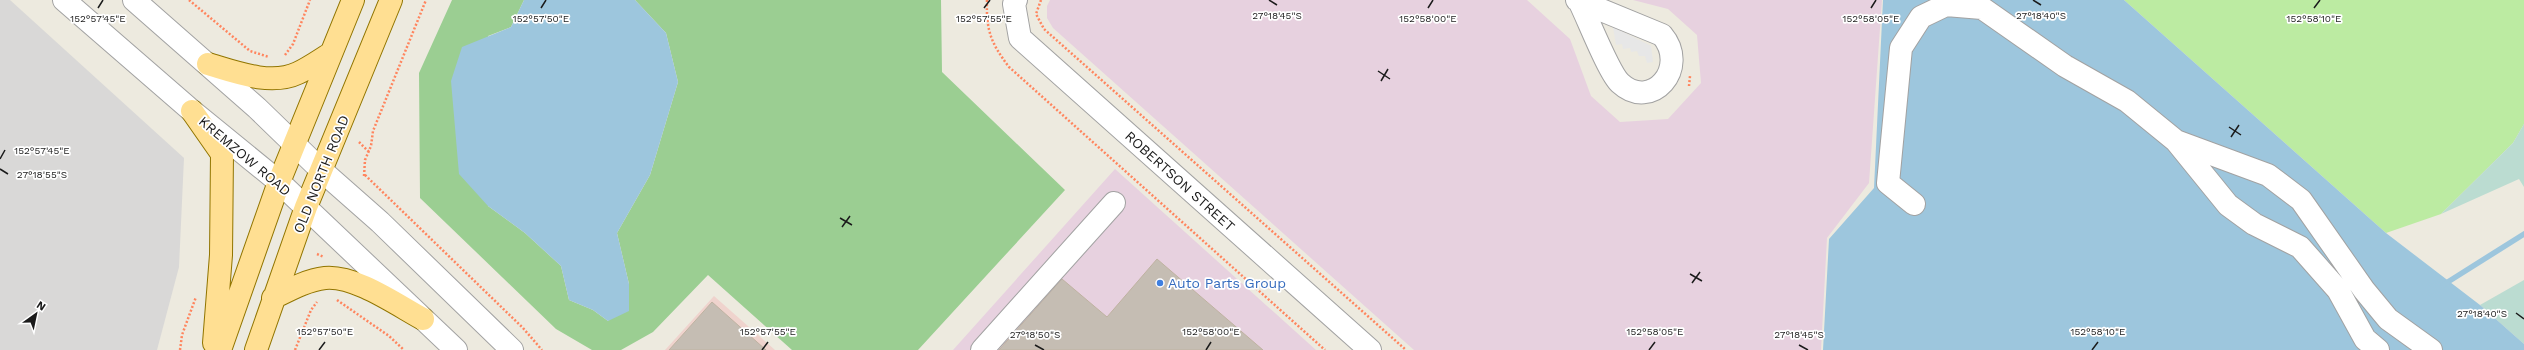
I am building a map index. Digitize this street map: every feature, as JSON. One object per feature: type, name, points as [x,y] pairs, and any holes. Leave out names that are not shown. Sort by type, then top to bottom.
[{"type":"main road","points":[[220,350],[279,182],[353,0]]},
{"type":"main road","name":"OLD NORTH ROAD","points":[[256,350],[306,207],[391,0]]},
{"type":"main road","points":[[208,64],[247,76],[277,77],[297,74],[330,54]]},
{"type":"main road","points":[[192,111],[222,154],[221,255],[214,350]]},
{"type":"main road","points":[[273,298],[308,282],[326,278],[357,284],[424,319]]},
{"type":"street","name":"KREMZOW ROAD","points":[[64,0],[192,111],[279,182],[456,350]]},
{"type":"street","points":[[134,0],[208,64],[321,170],[380,222],[512,350]]},
{"type":"street","name":"ROBERTSON STREET","points":[[1016,0],[1014,4],[1020,38],[1370,350]]},
{"type":"street","points":[[1579,1],[1662,35],[1671,47],[1673,62],[1666,78],[1660,85],[1652,90],[1638,93],[1619,82],[1579,1]]},
{"type":"street","points":[[1914,204],[1888,182],[1901,48],[1921,18],[1946,5],[1982,8],[2065,66],[2127,101],[2176,141],[2228,205],[2254,224],[2300,248],[2338,290],[2365,339],[2378,350]]},
{"type":"street","points":[[2176,141],[2268,175],[2301,200],[2364,290],[2388,319],[2431,350]]},
{"type":"street","points":[[982,350],[1114,203]]},
{"type":"path","points":[[189,0],[250,51],[275,59]]},
{"type":"path","points":[[281,57],[287,55],[293,44],[310,0]]},
{"type":"path","points":[[426,0],[373,131],[369,152],[365,160],[364,175],[523,328],[542,350]]},
{"type":"path","points":[[987,0],[986,21],[993,45],[1009,67],[1325,350]]},
{"type":"path","points":[[1041,0],[1036,14],[1044,29],[1406,350]]},
{"type":"path","points":[[360,142],[369,152]]},
{"type":"path","points":[[317,254],[324,258]]},
{"type":"path","points":[[295,350],[314,303],[323,300]]},
{"type":"path","points":[[333,300],[338,300],[344,304],[389,336],[404,350]]},
{"type":"shaded area","points":[[0,0],[10,0],[184,158],[179,267],[157,350],[0,350]]},
{"type":"shaded area","points":[[524,0],[635,0],[666,33],[678,82],[650,175],[617,233],[629,284],[629,311],[608,321],[593,310],[569,300],[561,266],[525,233],[488,206],[459,174],[451,81],[462,47],[511,27]]},
{"type":"shaded area","points":[[1050,0],[1527,0],[1570,39],[1591,96],[1620,122],[1668,119],[1701,83],[1697,35],[1668,9],[1633,0],[1882,0],[1869,183],[1827,238],[1821,350],[1414,350],[1053,28],[1047,18],[1047,6]]},
{"type":"shaded area","points":[[1883,0],[2124,0],[2386,233],[2480,305],[2524,344],[2524,350],[1823,350],[1829,239],[1874,188]]},
{"type":"shaded area","points":[[1613,27],[1651,46],[1653,62],[1647,63],[1645,56],[1639,56],[1637,51],[1631,52],[1630,48],[1623,49],[1622,44],[1616,45]]},
{"type":"shaded area","points":[[2524,124],[2524,187],[2519,179],[2441,214],[2513,143]]},
{"type":"shaded area","points":[[1115,169],[1316,350],[953,350]]},
{"type":"shaded area","points":[[2524,280],[2524,344],[2480,305]]},
{"type":"shaded area","points":[[714,296],[775,350],[665,350]]},
{"type":"green space","points":[[452,0],[524,0],[511,27],[488,36],[488,206],[525,233],[561,266],[569,300],[593,310],[608,321],[629,284],[617,233],[650,175],[678,82],[666,33],[635,0],[941,0],[942,72],[1065,190],[918,350],[792,350],[708,275],[653,332],[621,350],[592,350],[556,329],[420,198],[419,73]]},
{"type":"green space","points":[[2124,0],[2524,0],[2524,124],[2513,143],[2441,214],[2386,233]]},
{"type":"building","name":"Auto Parts Group","points":[[1157,259],[1263,350],[999,350],[1062,279],[1107,317]]},
{"type":"building","points":[[712,302],[766,350],[669,350]]},
{"type":"waterway","points":[[2443,285],[2524,234]]},
{"type":"place","name":"Auto Parts Group","points":[[1160,283]]}]
